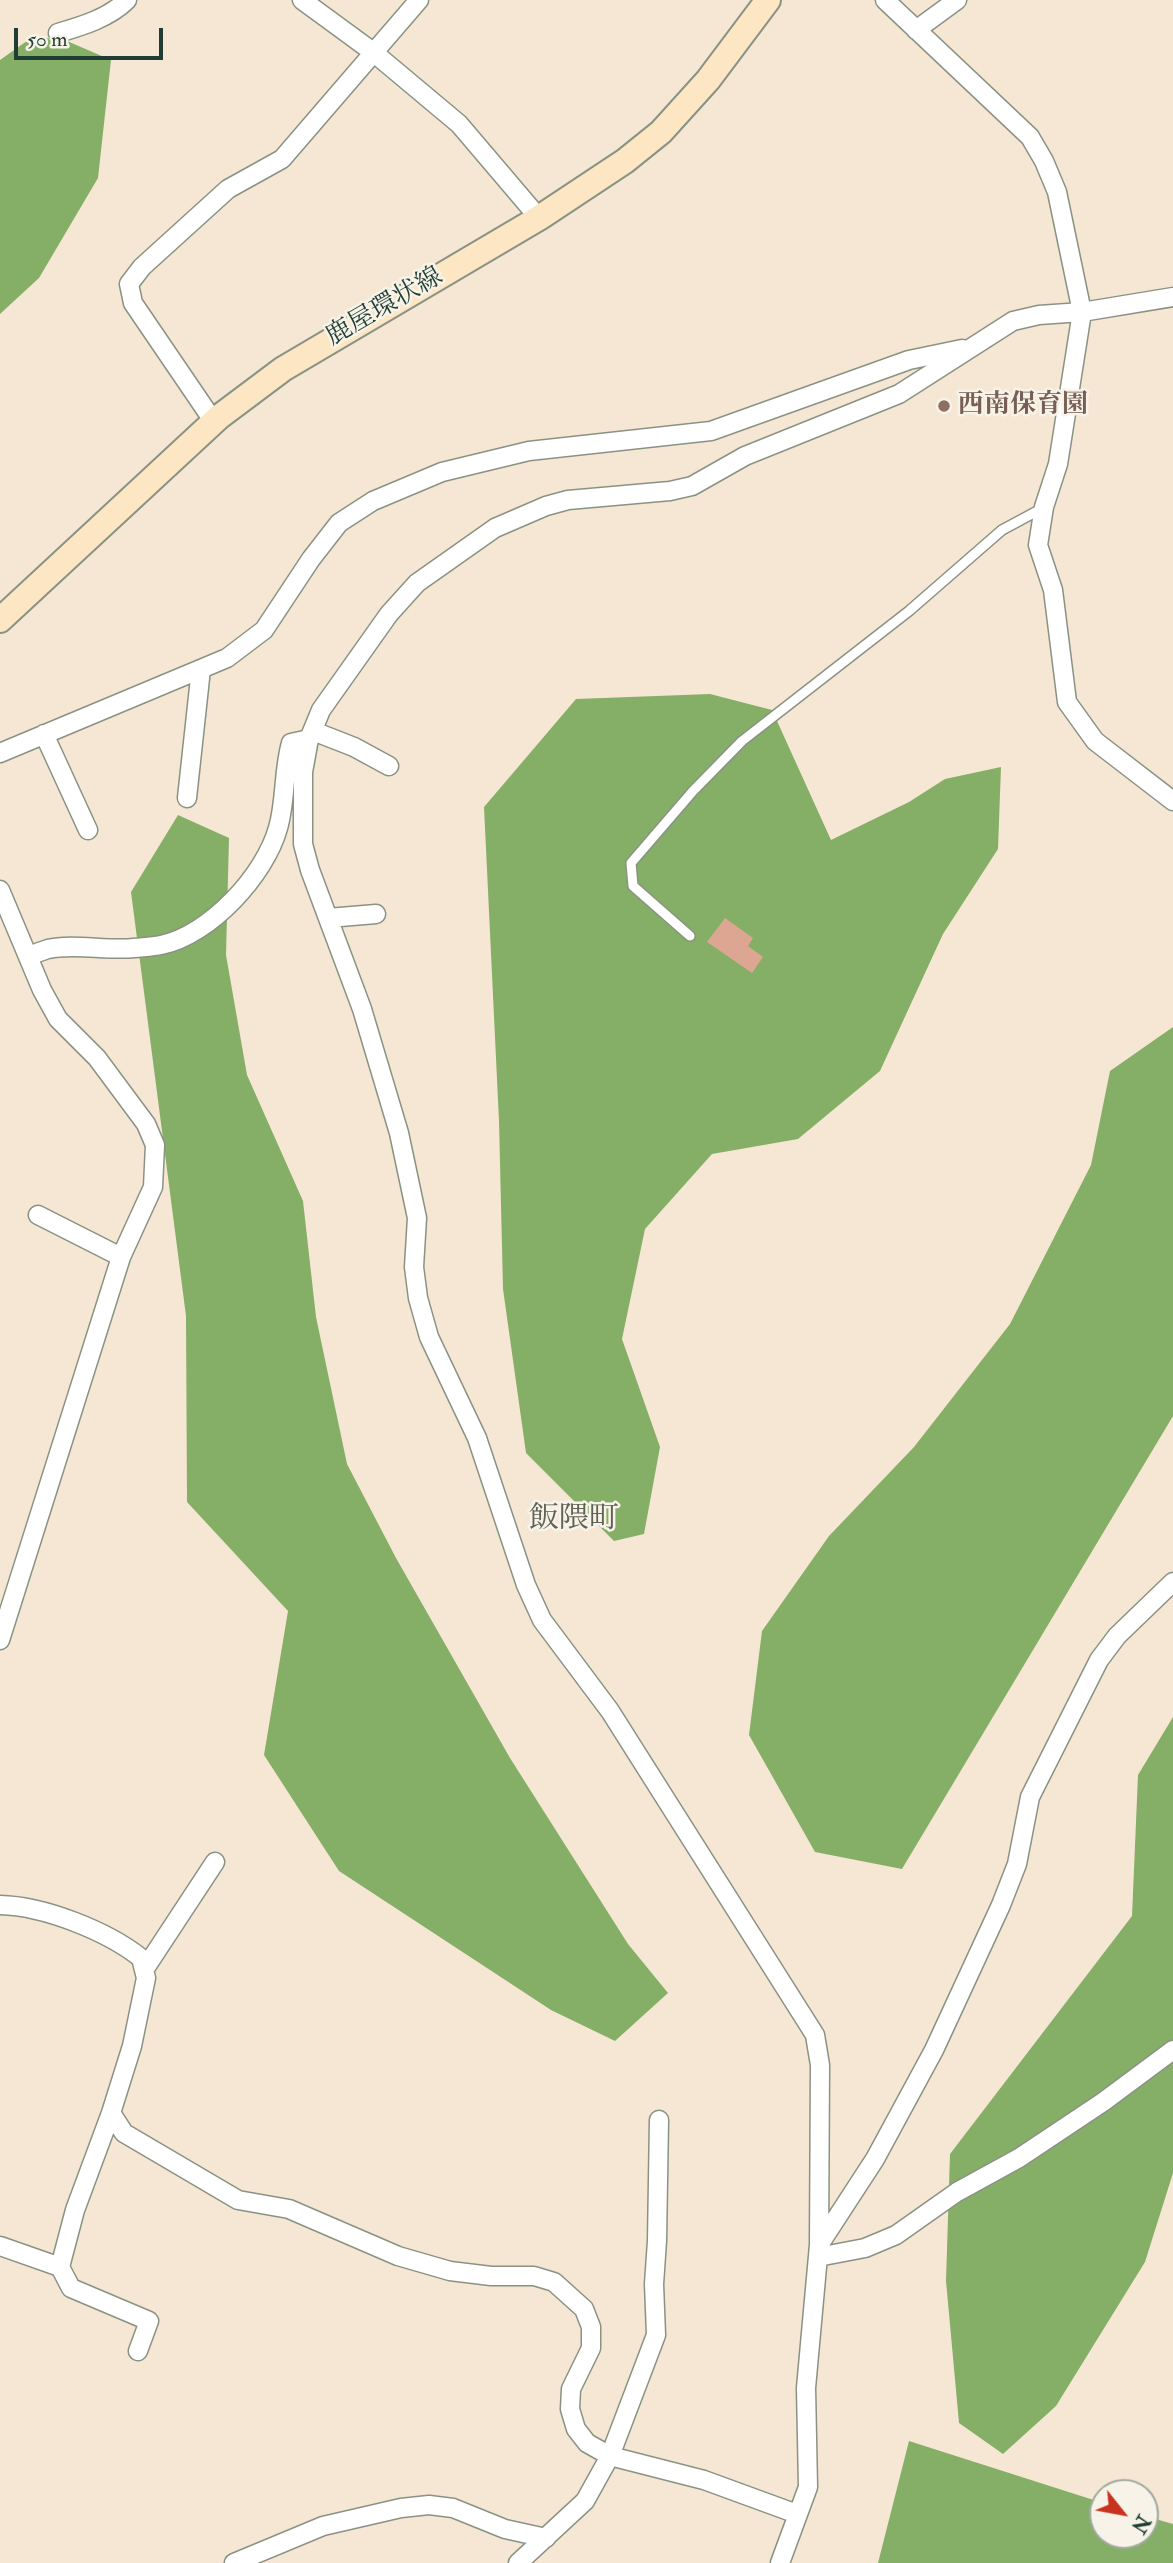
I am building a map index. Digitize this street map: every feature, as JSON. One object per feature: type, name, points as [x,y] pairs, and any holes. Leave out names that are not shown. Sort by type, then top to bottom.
[{"type":"main road","name":"鹿屋環状線","points":[[0,620],[214,422],[283,369],[539,218],[625,161],[661,132],[708,79],[768,0]]},
{"type":"street","points":[[58,33],[89,24],[120,7],[127,0]]},
{"type":"street","points":[[302,0],[373,52],[459,124],[539,218]]},
{"type":"street","points":[[214,422],[132,303],[130,284],[142,267],[228,189],[282,159],[419,0]]},
{"type":"street","points":[[885,0],[1030,137],[1044,160],[1057,192],[1082,312],[1058,464],[1044,507],[1038,545],[1053,590],[1067,702],[1096,741],[1173,801]]},
{"type":"street","points":[[916,30],[957,0]]},
{"type":"street","points":[[780,2563],[808,2487],[806,2388],[818,2250],[820,2065],[815,2035],[610,1711],[542,1620],[526,1585],[477,1438],[429,1337],[418,1298],[414,1266],[417,1218],[398,1133],[362,1009],[303,844],[303,772],[311,735],[321,710],[389,614],[417,583],[495,528],[546,506],[568,500],[670,491],[692,486],[745,456],[899,394],[1013,321],[1173,297]]},
{"type":"street","points":[[0,753],[227,658],[264,630],[311,559],[339,523],[373,501],[442,472],[529,451],[711,431],[909,360],[975,346]]},
{"type":"street","points":[[187,798],[201,669]]},
{"type":"street","points":[[44,734],[88,830]]},
{"type":"street","points":[[28,957],[50,948],[129,949],[162,945],[192,932],[232,902],[250,881],[270,850],[279,827],[286,760],[291,743],[311,735],[354,747],[389,766]]},
{"type":"street","points":[[0,890],[58,1019],[97,1058],[146,1124],[155,1145],[153,1187],[121,1257],[0,1640]]},
{"type":"street","points":[[328,918],[376,914]]},
{"type":"street","points":[[38,1215],[121,1257]]},
{"type":"street","points":[[818,2250],[875,2159],[934,2050],[1017,1864],[1030,1797],[1099,1660],[1117,1636],[1173,1582]]},
{"type":"street","points":[[144,1970],[215,1861]]},
{"type":"street","points":[[0,1905],[55,1914],[126,1946],[141,1958],[146,1978],[132,2046],[111,2113],[75,2210],[60,2267],[71,2288],[149,2321],[138,2351]]},
{"type":"street","points":[[818,2250],[865,2248],[896,2235],[957,2192],[1019,2158],[1104,2102],[1173,2050]]},
{"type":"street","points":[[111,2113],[124,2133],[239,2200],[289,2209],[398,2256],[450,2271],[491,2276],[534,2276],[554,2282],[584,2309],[591,2327],[591,2348],[571,2389],[570,2409],[576,2429],[587,2443],[610,2456],[704,2480],[797,2514]]},
{"type":"street","points":[[518,2563],[584,2501],[610,2456],[656,2335],[654,2284],[659,2120]]},
{"type":"street","points":[[0,2246],[60,2267]]},
{"type":"street","points":[[234,2563],[323,2526],[401,2508],[429,2505],[453,2508],[505,2529],[546,2538]]},
{"type":"lane","points":[[690,936],[633,886],[631,863],[693,791],[742,741],[909,611],[1002,530],[1044,507]]},
{"type":"green space","points":[[34,36],[67,41],[111,60],[98,178],[39,278],[0,314],[0,60]]},
{"type":"green space","points":[[710,694],[772,710],[831,840],[909,802],[945,779],[1001,767],[998,849],[943,934],[880,1071],[798,1139],[712,1154],[645,1229],[622,1339],[660,1447],[644,1534],[614,1541],[526,1453],[503,1289],[499,1121],[484,807],[576,699]]},
{"type":"green space","points":[[178,815],[229,838],[226,955],[247,1075],[303,1201],[316,1317],[347,1464],[396,1558],[510,1758],[628,1944],[668,1993],[615,2041],[551,2010],[339,1871],[264,1755],[288,1611],[187,1502],[186,1316],[131,892]]},
{"type":"green space","points":[[1173,1027],[1173,1416],[902,1869],[815,1852],[749,1735],[762,1631],[829,1536],[914,1447],[1010,1324],[1091,1165],[1110,1071]]},
{"type":"green space","points":[[1173,1717],[1173,2173],[1145,2262],[1056,2406],[1003,2454],[959,2423],[946,2281],[950,2154],[1132,1916],[1138,1775]]},
{"type":"green space","points":[[909,2441],[1089,2499],[1089,2549],[1159,2549],[1159,2520],[1173,2524],[1173,2563],[878,2563]]},
{"type":"building","points":[[725,918],[753,938],[748,946],[763,957],[752,973],[707,942]]},
{"type":"place","name":"西南保育園","points":[[944,406]]},
{"type":"district","name":"飯隈町","points":[[574,1521]]}]
